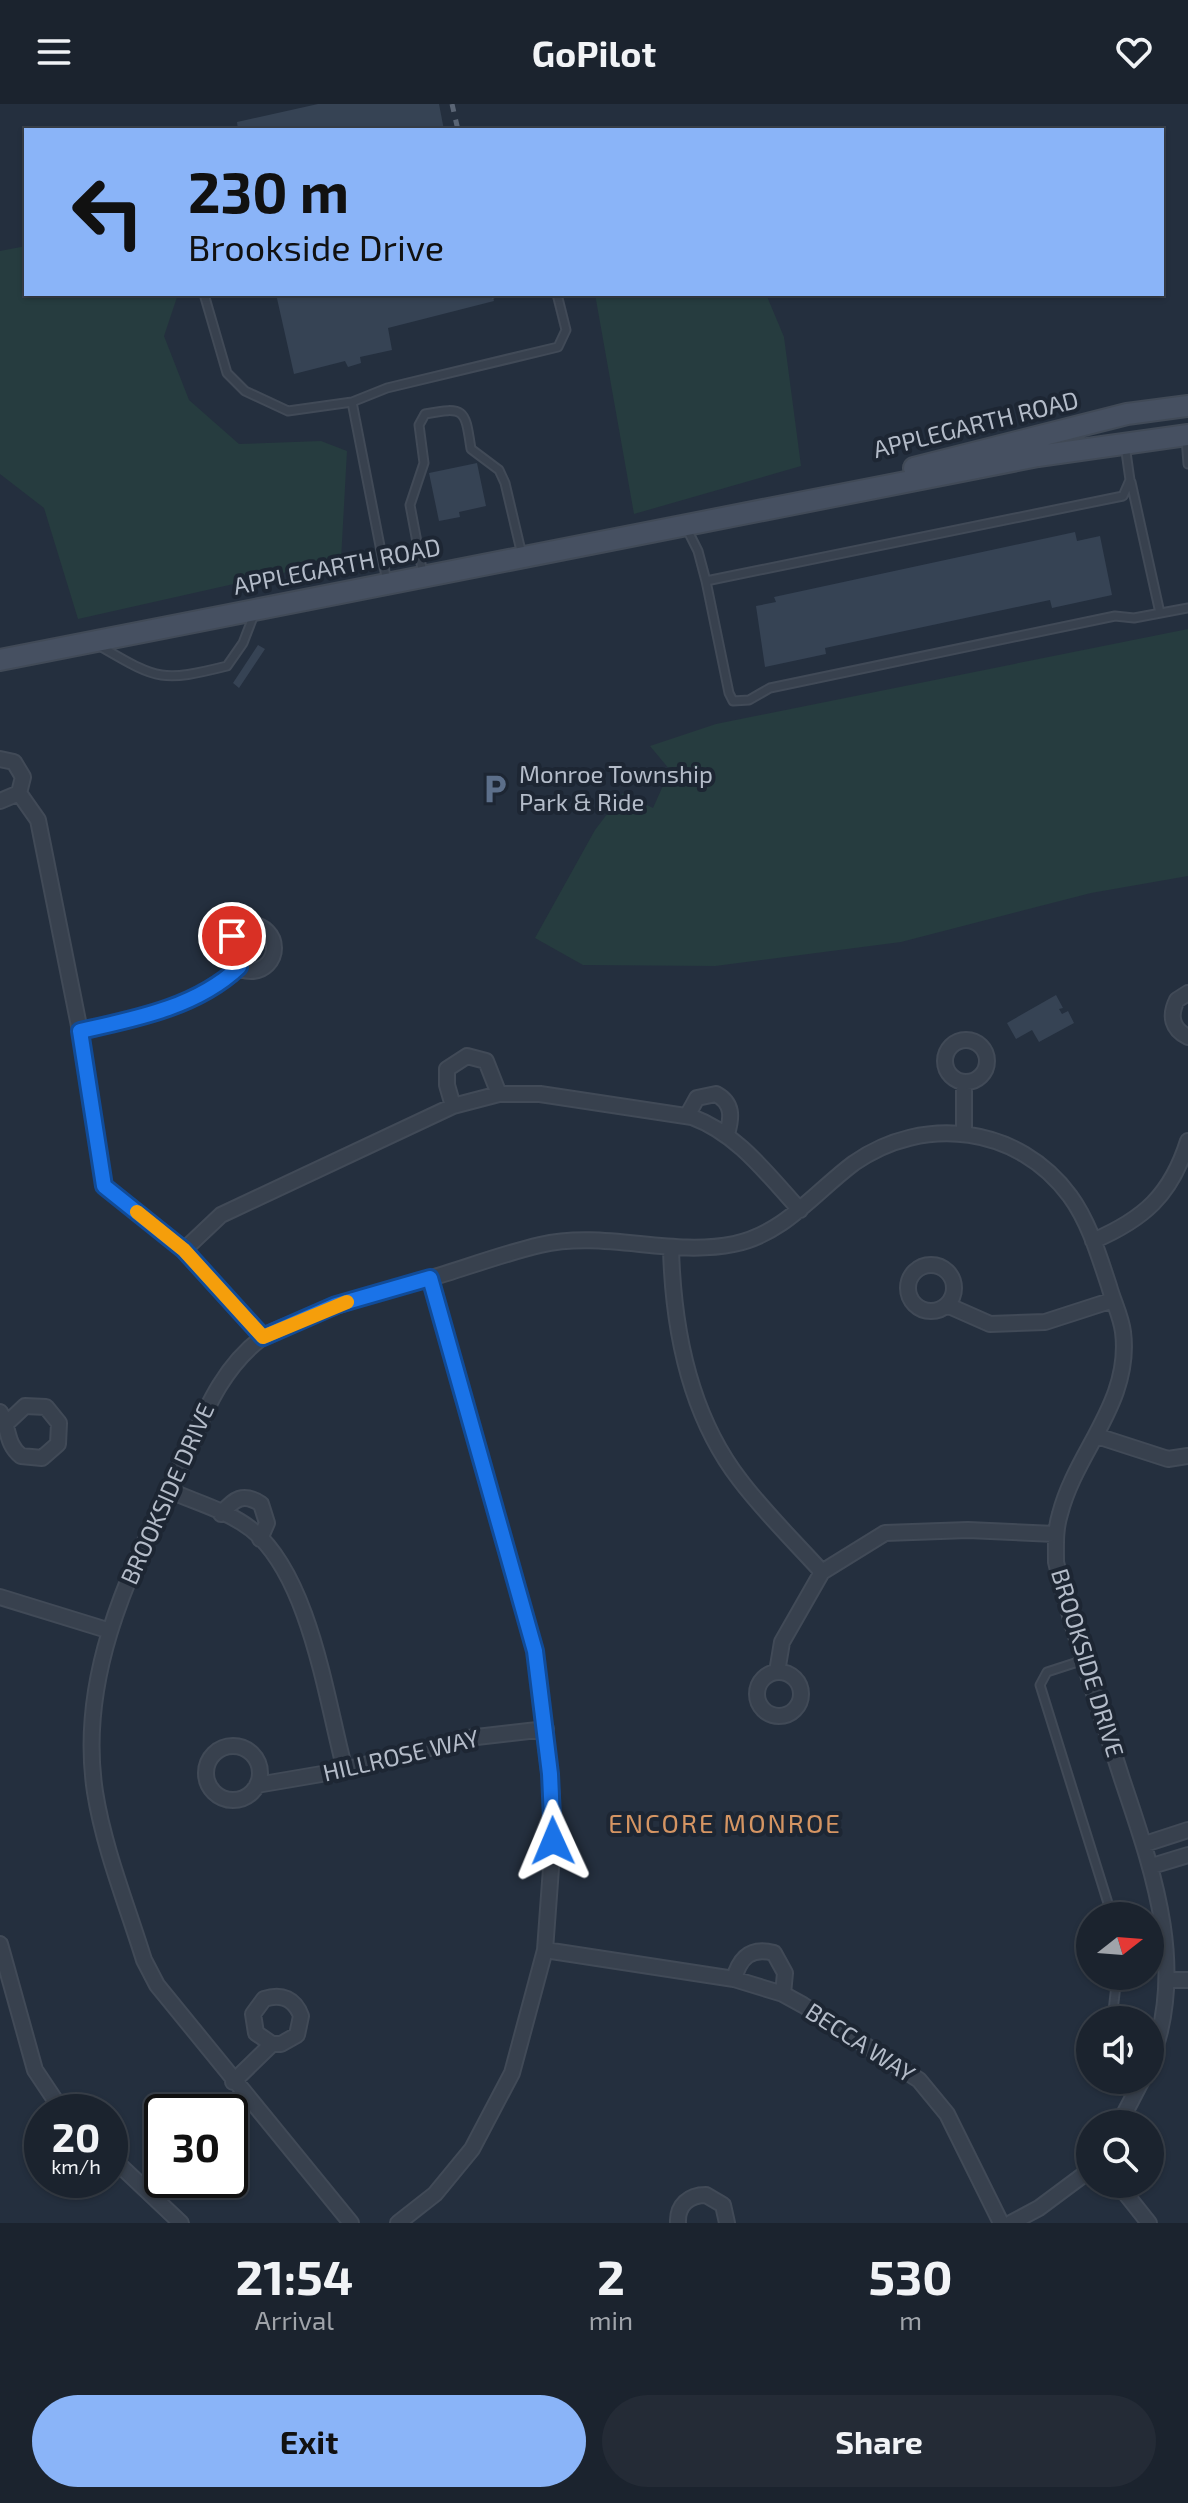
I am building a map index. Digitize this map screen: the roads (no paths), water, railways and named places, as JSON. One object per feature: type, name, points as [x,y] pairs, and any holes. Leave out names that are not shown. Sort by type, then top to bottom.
[{"type":"main road","name":"APPLEGARTH ROAD","points":[[685,526],[1127,414],[1188,406]]},
{"type":"main road","name":"APPLEGARTH ROAD","points":[[0,660],[1124,442],[1187,436]]},
{"type":"street","points":[[0,759],[14,762],[20,769],[23,785],[19,793],[0,801]]},
{"type":"street","points":[[19,793],[38,820],[80,1031],[104,1186],[184,1250],[263,1337]]},
{"type":"street","points":[[80,1031],[153,1015],[223,983],[239,967]]},
{"type":"street","points":[[1188,993],[1177,1000],[1172,1018],[1175,1026],[1188,1037]]},
{"type":"street","points":[[453,1106],[447,1085],[447,1069],[467,1056],[486,1061],[499,1094]]},
{"type":"street","points":[[964,1082],[964,1132]]},
{"type":"street","points":[[184,1250],[221,1215],[453,1106],[499,1094],[540,1094],[687,1116],[713,1125],[727,1134],[800,1210]]},
{"type":"street","points":[[687,1116],[697,1098],[716,1094],[725,1099],[730,1108],[732,1118],[727,1134]]},
{"type":"street","name":"BROOKSIDE DRIVE","points":[[351,2223],[172,2007],[144,1960],[101,1823],[91,1754],[94,1706],[107,1630],[208,1399],[263,1337],[336,1305],[543,1244],[591,1240],[696,1249],[736,1244],[768,1232],[800,1210],[850,1166],[877,1149],[906,1139],[964,1132],[1017,1148],[1036,1161],[1071,1197],[1093,1241],[1124,1335],[1124,1360],[1119,1384],[1097,1436],[1067,1492],[1055,1534],[1056,1562],[1084,1660],[1163,1904],[1170,1980],[1164,2013]]},
{"type":"street","points":[[1093,1241],[1141,1217],[1184,1169],[1188,1141]]},
{"type":"street","points":[[671,1248],[677,1334],[690,1382],[713,1434],[739,1479],[822,1572]]},
{"type":"street","points":[[398,2223],[435,2194],[472,2149],[512,2073],[545,1950],[553,1841],[546,1729],[535,1651],[430,1278]]},
{"type":"street","points":[[947,1305],[990,1324],[1004,1324],[1045,1322],[1113,1300]]},
{"type":"street","points":[[1097,1436],[1168,1459],[1188,1456]]},
{"type":"street","points":[[168,1490],[250,1529],[279,1558],[294,1583],[345,1770]]},
{"type":"street","points":[[221,1514],[233,1500],[253,1498],[266,1512],[267,1523],[260,1539]]},
{"type":"street","points":[[777,1672],[782,1642],[822,1572],[885,1533],[968,1530],[1055,1534]]},
{"type":"street","points":[[0,1597],[107,1630]]},
{"type":"street","name":"HILLROSE WAY","points":[[257,1785],[345,1770],[468,1738],[546,1729]]},
{"type":"street","points":[[1145,1844],[1188,1830]]},
{"type":"street","points":[[1152,1866],[1188,1855]]},
{"type":"street","points":[[0,1944],[35,2070],[51,2094]]},
{"type":"street","name":"BECCA WAY","points":[[734,1979],[738,1963],[750,1953],[760,1949],[774,1953],[785,1973],[783,1994]]},
{"type":"street","name":"BECCA WAY","points":[[545,1950],[734,1979],[783,1994],[919,2080],[947,2114],[1001,2223]]},
{"type":"street","points":[[1170,1980],[1188,1980]]},
{"type":"street","points":[[233,2082],[272,2044]]},
{"type":"street","points":[[1127,2110],[1136,2095]]},
{"type":"street","points":[[128,2173],[181,2223]]},
{"type":"street","points":[[1011,2223],[1076,2181]]},
{"type":"street","points":[[678,2223],[681,2207],[687,2199],[706,2195],[723,2205],[727,2223]]},
{"type":"street","points":[[1129,2198],[1149,2223]]},
{"type":"lane","points":[[205,296],[227,373],[245,391],[288,411],[352,402],[387,388],[558,347],[566,330],[558,296]]},
{"type":"lane","points":[[352,402],[387,584]]},
{"type":"lane","points":[[423,577],[410,505],[424,463],[419,425],[425,414],[453,408],[462,412],[467,419],[471,449],[499,470],[523,557]]},
{"type":"lane","points":[[1187,436],[1188,463]]},
{"type":"lane","points":[[1124,442],[1160,613]]},
{"type":"lane","points":[[706,581],[1123,496],[1130,480]]},
{"type":"lane","points":[[685,526],[698,551],[733,701],[740,702],[770,688],[1115,616],[1134,618],[1188,608]]},
{"type":"lane","points":[[93,642],[162,678],[188,676],[227,666],[243,643],[256,610]]},
{"type":"lane","points":[[1084,1660],[1047,1672],[1040,1685],[1108,1902]]},
{"type":"railway","points":[[452,104],[458,128]]},
{"type":"place","name":"Monroe Township Park & Ride","points":[[495,789]]},
{"type":"district","name":"ENCORE MONROE","points":[[725,1824]]}]
